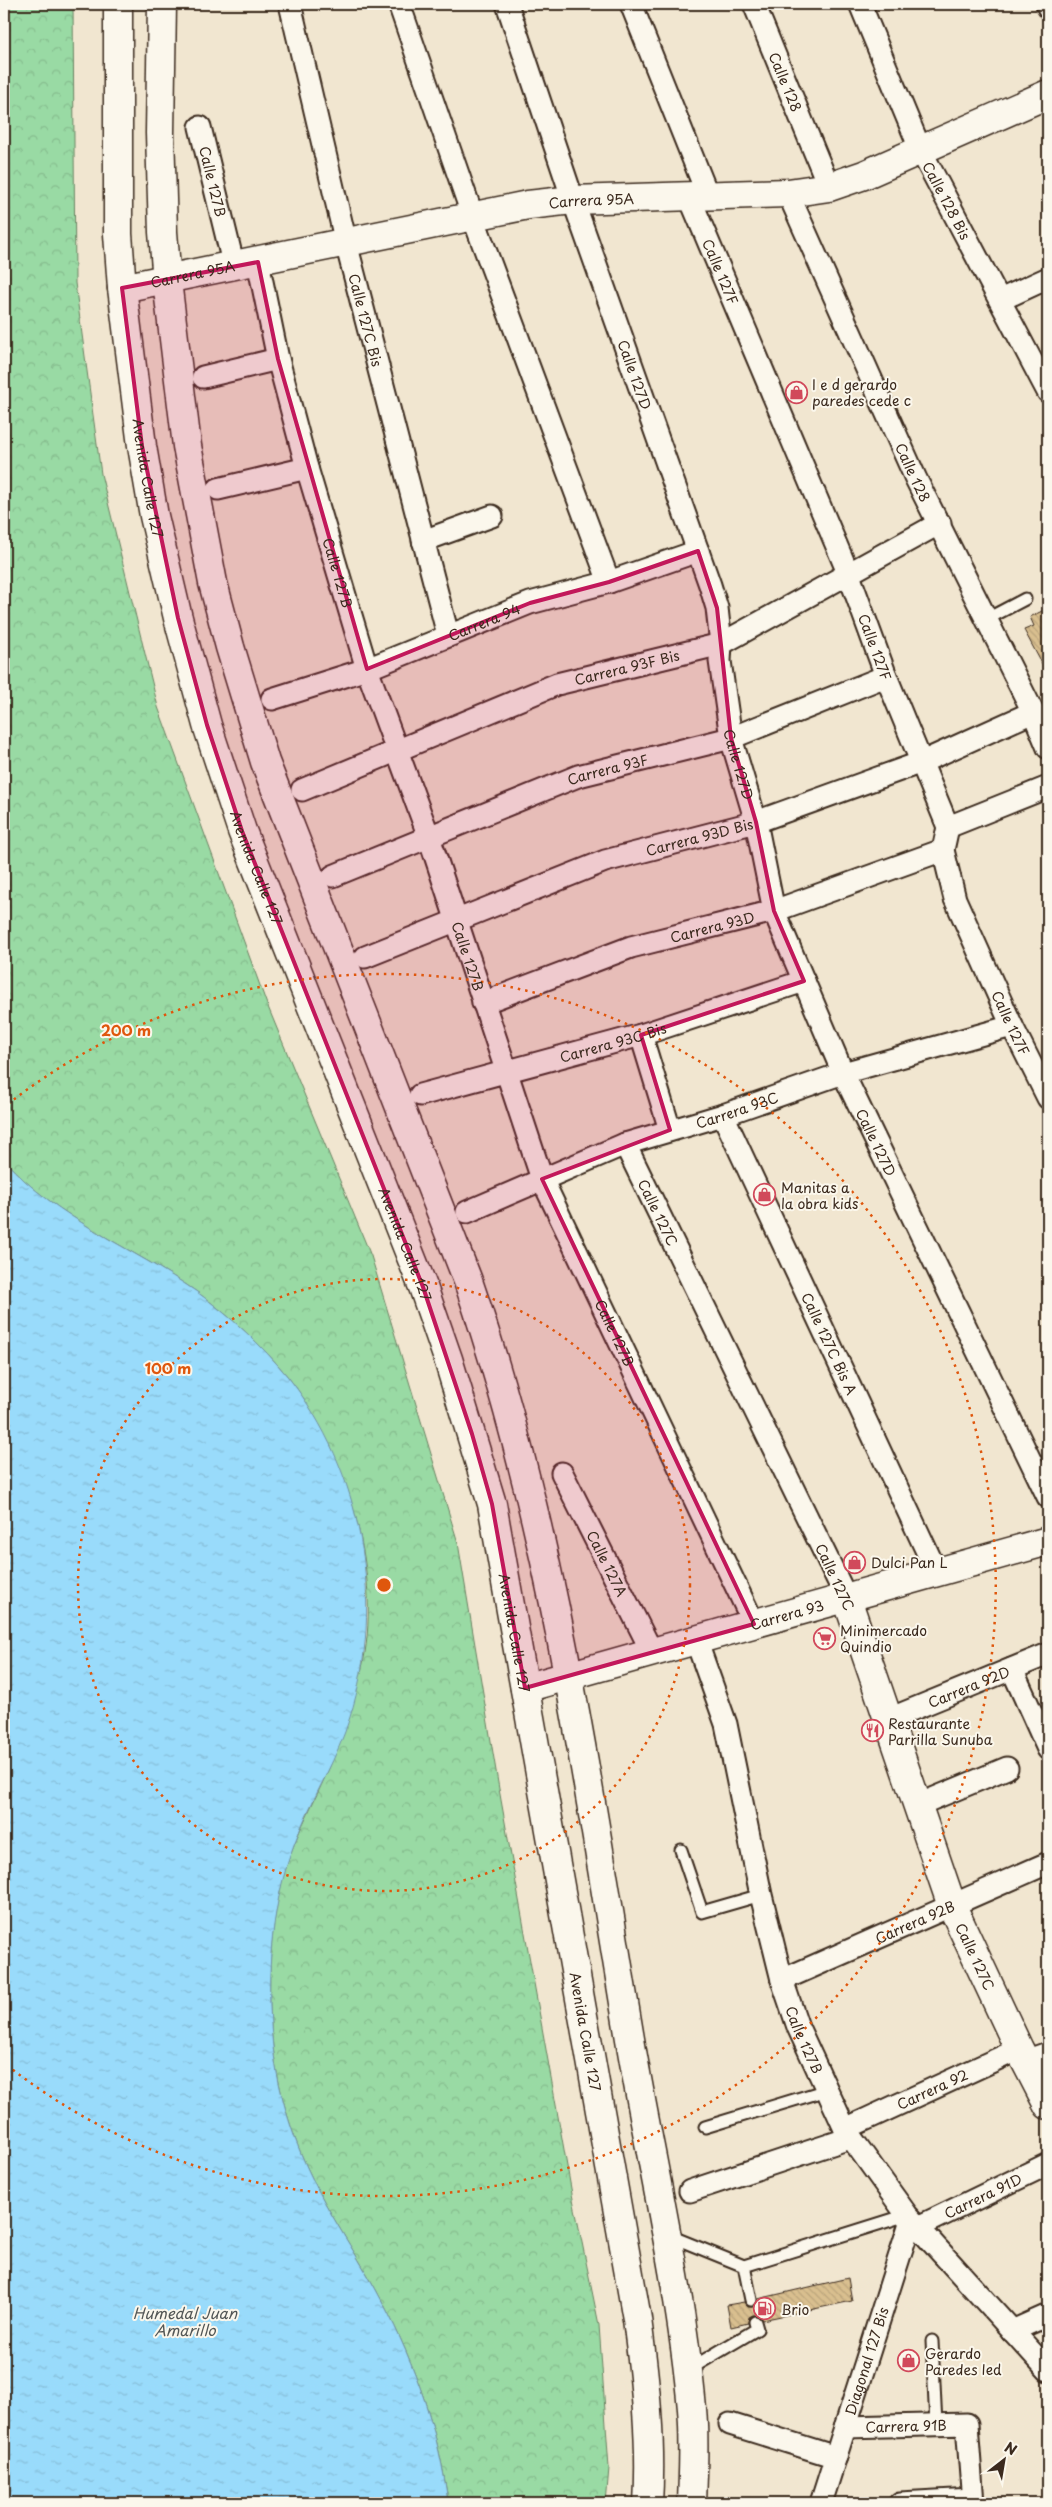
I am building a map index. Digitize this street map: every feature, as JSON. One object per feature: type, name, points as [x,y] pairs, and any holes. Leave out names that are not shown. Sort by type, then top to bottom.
[{"type":"main road","name":"Avenida Calle 127","points":[[118,4],[118,234],[122,288],[142,446],[154,516],[178,618],[207,725],[242,831],[395,1212],[448,1359],[492,1504],[637,2319],[646,2395],[650,2476],[648,2503]]},
{"type":"main road","points":[[162,4],[162,232],[180,392],[196,499],[230,647],[268,770],[402,1111],[488,1338],[534,1504],[568,1676],[666,2235],[681,2309],[693,2413],[692,2503]]},
{"type":"main road","name":"Carrera 95A","points":[[122,288],[167,281],[528,205],[573,200],[788,193],[828,187],[921,151],[1048,94]]},
{"type":"main road","name":"Carrera 93","points":[[525,1688],[1048,1542]]},
{"type":"main road","name":"Calle 127C","points":[[847,1599],[952,1906],[1031,2054],[1048,2105]]},
{"type":"street","name":"Calle 127C Bis","points":[[290,4],[346,243],[448,635]]},
{"type":"street","points":[[399,4],[473,217],[609,582]]},
{"type":"street","name":"Calle 127D","points":[[507,4],[573,200],[717,608],[721,644],[720,661],[731,738],[756,822],[774,911],[843,1073],[1048,1497]]},
{"type":"street","name":"Calle 127F","points":[[632,4],[698,196],[849,575],[886,676],[948,828],[943,850],[955,899],[1012,1026],[1048,1098]]},
{"type":"street","name":"Calle 128","points":[[754,4],[828,187]]},
{"type":"street","name":"Calle 128 Bis","points":[[860,4],[921,151],[1048,392]]},
{"type":"street","name":"Calle 127B","points":[[200,127],[278,359],[307,468],[366,669],[429,837],[542,1179],[754,1624]]},
{"type":"street","name":"Calle 128","points":[[788,193],[916,479],[1033,712],[1048,748]]},
{"type":"street","points":[[1000,300],[1048,278]]},
{"type":"street","points":[[203,377],[278,359]]},
{"type":"street","points":[[218,489],[307,468]]},
{"type":"street","points":[[423,541],[492,516]]},
{"type":"street","name":"Carrera 93F Bis","points":[[302,790],[396,749],[557,684],[721,644],[940,524]]},
{"type":"street","name":"Carrera 94","points":[[272,699],[366,669],[530,603],[609,582],[698,551]]},
{"type":"street","name":"Carrera 93F","points":[[333,876],[578,776],[731,738],[886,676]]},
{"type":"street","name":"Carrera 93D Bis","points":[[365,957],[605,860],[756,822],[922,762],[1033,712]]},
{"type":"street","points":[[948,828],[1048,786]]},
{"type":"street","name":"Carrera 93D","points":[[483,1002],[631,947],[774,911],[943,850]]},
{"type":"street","name":"Carrera 93C Bis","points":[[420,1095],[642,1035],[804,981]]},
{"type":"street","name":"Carrera 93C","points":[[467,1212],[625,1144],[724,1115],[843,1073],[1012,1026]]},
{"type":"street","points":[[642,1035],[670,1130]]},
{"type":"street","name":"Calle 127C Bis A","points":[[724,1115],[937,1573]]},
{"type":"street","name":"Calle 127C","points":[[625,1144],[847,1599]]},
{"type":"street","name":"Calle 127A","points":[[562,1473],[652,1652]]},
{"type":"street","name":"Calle 127B","points":[[696,1640],[726,1724],[761,1895],[782,1980],[798,2026],[827,2090],[848,2133],[912,2220],[1048,2370]]},
{"type":"street","name":"Carrera 92D","points":[[889,1719],[1048,1654]]},
{"type":"street","points":[[1012,1669],[1048,1750]]},
{"type":"street","points":[[918,1804],[1007,1768]]},
{"type":"street","name":"Carrera 92B","points":[[782,1980],[1048,1863]]},
{"type":"street","name":"Carrera 92","points":[[690,2191],[848,2133],[1031,2054]]},
{"type":"street","name":"Carrera 91D","points":[[912,2220],[1048,2164]]},
{"type":"street","name":"Diagonal 127 Bis","points":[[821,2503],[912,2220]]},
{"type":"street","points":[[1012,2331],[1048,2316]]},
{"type":"street","points":[[730,2424],[836,2457]]},
{"type":"street","name":"Carrera 91B","points":[[845,2427],[967,2424],[972,2501]]},
{"type":"street","points":[[900,2503],[972,2501]]},
{"type":"lane","points":[[987,619],[1025,599]]},
{"type":"lane","points":[[681,1850],[702,1912],[761,1895]]},
{"type":"lane","points":[[705,2127],[827,2090]]},
{"type":"lane","points":[[666,2235],[744,2266],[912,2220]]},
{"type":"lane","points":[[744,2266],[751,2300]]},
{"type":"lane","points":[[688,2370],[757,2329],[755,2322]]},
{"type":"lane","points":[[932,2341],[936,2425]]},
{"type":"highlighted area","points":[[258,262],[278,359],[367,669],[530,603],[609,582],[698,551],[717,608],[731,738],[756,822],[774,911],[804,981],[641,1035],[670,1130],[542,1179],[754,1624],[525,1688],[492,1504],[472,1434],[423,1287],[242,831],[207,725],[178,618],[142,446],[122,288]]},
{"type":"green space","points":[[4,4],[73,4],[75,283],[101,474],[158,707],[266,1002],[371,1256],[458,1543],[499,1789],[572,2194],[599,2325],[609,2468],[606,2503],[448,2503],[439,2452],[432,2426],[406,2350],[375,2288],[325,2203],[309,2171],[283,2102],[273,2047],[270,2000],[271,1953],[277,1906],[288,1861],[331,1763],[355,1691],[361,1672],[367,1635],[368,1597],[364,1557],[356,1517],[328,1441],[309,1407],[288,1377],[267,1353],[234,1321],[197,1292],[96,1232],[48,1200],[4,1160]]},
{"type":"water","name":"Humedal Juan Amarillo","points":[[4,1160],[48,1200],[96,1232],[197,1292],[234,1321],[256,1342],[288,1377],[314,1414],[334,1454],[350,1496],[361,1540],[366,1584],[366,1629],[361,1674],[345,1732],[299,1832],[282,1883],[276,1910],[270,1965],[273,2047],[283,2102],[301,2154],[325,2203],[395,2326],[416,2375],[439,2452],[448,2503],[4,2503]]},
{"type":"building","points":[[1048,608],[1048,675],[1024,630],[1034,626],[1030,617]]},
{"type":"building","points":[[848,2278],[852,2301],[762,2320],[760,2316],[753,2315],[749,2317],[748,2323],[731,2327],[727,2305],[744,2302],[748,2307],[753,2307],[758,2303],[758,2299]]},
{"type":"place","name":"I e d gerardo paredes cede c","points":[[796,392]]},
{"type":"place","name":"Manitas a la obra kids","points":[[765,1195]]},
{"type":"place","name":"Dulci Pan L","points":[[855,1562]]},
{"type":"place","name":"Minimercado Quindio","points":[[824,1638]]},
{"type":"place","name":"Restaurante Parrilla Sunuba","points":[[872,1731]]},
{"type":"place","name":"Brio","points":[[765,2309]]},
{"type":"place","name":"Gerardo Paredes Ied","points":[[909,2361]]}]
